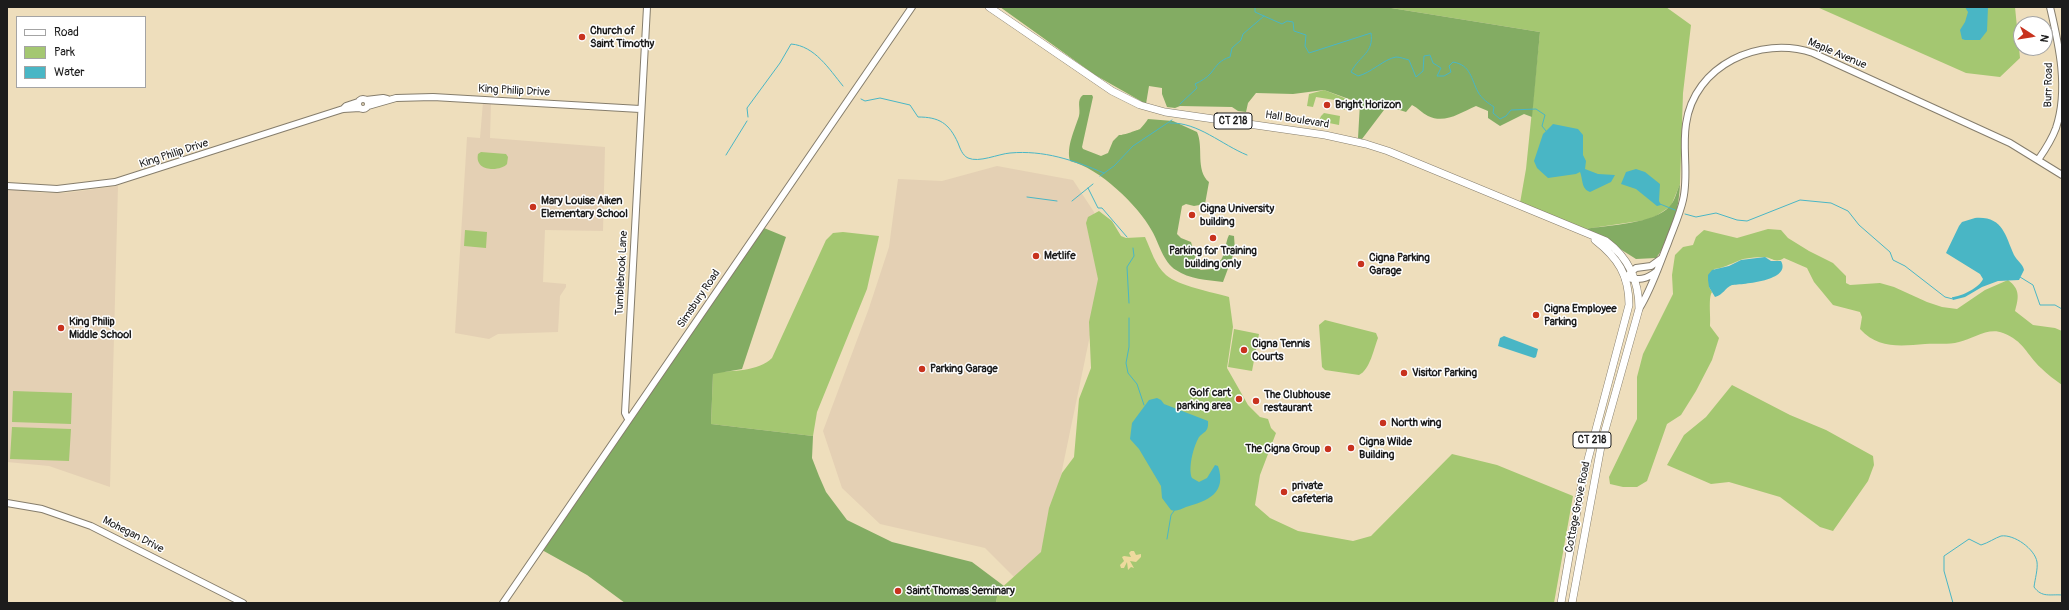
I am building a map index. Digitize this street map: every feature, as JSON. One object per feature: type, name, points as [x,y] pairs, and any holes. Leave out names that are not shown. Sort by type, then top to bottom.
[{"type":"main road","name":"Hall Boulevard","points":[[989,7],[1112,91],[1140,105],[1165,112],[1325,135],[1366,144],[1388,151],[1590,236],[1606,241],[1626,260],[1634,276]]},
{"type":"main road","name":"Hall Boulevard","points":[[1590,236],[1610,252],[1625,278]]},
{"type":"main road","name":"Cottage Grove Road","points":[[1572,603],[1602,441],[1639,309],[1634,276]]},
{"type":"main road","name":"Cottage Grove Road","points":[[1561,603],[1582,482],[1629,305],[1629,289],[1625,278]]},
{"type":"street","name":"Tumblebrook Lane","points":[[628,419],[625,413],[640,109],[647,7]]},
{"type":"street","name":"Simsbury Road","points":[[503,603],[912,7]]},
{"type":"street","name":"Burr Road","points":[[2038,160],[2056,128],[2061,93],[2061,62],[2050,7]]},
{"type":"street","name":"Maple Avenue","points":[[1639,309],[1659,270],[1683,201],[1686,175],[1686,123],[1691,106],[1699,90],[1718,69],[1737,56],[1757,49],[1788,47],[1813,53],[2004,140],[2062,175]]},
{"type":"street","name":"King Philip Drive","points":[[7,186],[57,189],[115,182],[343,109],[346,106],[359,105],[364,109],[367,103],[387,99],[445,97],[640,109]]},
{"type":"street","points":[[1634,276],[1662,258]]},
{"type":"street","points":[[1625,278],[1634,276],[1649,277],[1659,270]]},
{"type":"street","name":"Mohegan Drive","points":[[7,503],[42,509],[92,526],[243,603]]},
{"type":"shaded area","name":"Mary Louise Aiken Elementary School","points":[[483,102],[491,103],[490,138],[605,147],[603,231],[545,230],[543,282],[566,284],[566,287],[560,296],[558,332],[498,334],[489,339],[455,333],[467,137],[480,138]]},
{"type":"shaded area","points":[[997,166],[1073,180],[1094,212],[1108,296],[1093,321],[1045,552],[1015,578],[985,548],[880,524],[842,488],[823,431],[869,308],[889,247],[898,179],[942,181]]},
{"type":"shaded area","name":"King Philip Middle School","points":[[118,186],[110,487],[49,466],[7,462],[7,189],[43,193],[65,193]]},
{"type":"green space","points":[[1000,7],[1385,7],[1540,32],[1532,117],[1524,114],[1500,126],[1488,118],[1488,111],[1476,106],[1452,117],[1440,119],[1428,116],[1412,105],[1406,112],[1387,106],[1362,139],[1358,138],[1360,103],[1324,90],[1293,94],[1256,93],[1248,103],[1246,112],[1238,111],[1232,107],[1167,107],[1162,94],[1162,88],[1149,86],[1146,104],[1095,75]]},
{"type":"green space","points":[[1385,7],[1666,7],[1691,25],[1683,93],[1680,184],[1671,206],[1656,216],[1646,220],[1585,229],[1520,203],[1526,169],[1540,32]]},
{"type":"green space","points":[[1817,7],[2015,7],[2016,16],[2013,16],[2013,56],[2020,56],[2020,58],[2000,77],[1966,73]]},
{"type":"green space","points":[[1324,90],[1347,99],[1345,110],[1340,108],[1341,101],[1316,97],[1313,107],[1307,106],[1309,94]]},
{"type":"green space","points":[[1083,95],[1092,95],[1093,97],[1082,147],[1083,149],[1101,156],[1108,153],[1113,141],[1119,135],[1140,129],[1148,119],[1173,121],[1197,132],[1200,144],[1202,171],[1209,182],[1205,204],[1194,206],[1186,204],[1182,206],[1177,234],[1181,238],[1191,242],[1196,259],[1196,267],[1201,270],[1212,269],[1216,262],[1221,260],[1229,235],[1234,236],[1235,250],[1223,282],[1192,277],[1181,273],[1172,267],[1146,221],[1128,199],[1105,179],[1093,171],[1070,161],[1070,144],[1079,116],[1079,102]]},
{"type":"green space","points":[[1324,113],[1340,116],[1339,125],[1319,121]]},
{"type":"green space","points":[[481,152],[506,154],[508,157],[507,164],[495,169],[484,167],[480,165],[478,160],[478,154]]},
{"type":"green space","points":[[1680,184],[1674,223],[1662,250],[1656,258],[1636,259],[1617,247],[1587,232],[1585,229],[1630,223],[1653,217],[1663,212],[1672,204]]},
{"type":"green space","points":[[1099,211],[1112,221],[1121,236],[1126,238],[1145,237],[1159,267],[1172,279],[1205,291],[1229,297],[1233,327],[1227,368],[1248,405],[1260,417],[1268,419],[1271,428],[1276,433],[1260,475],[1255,505],[1270,518],[1298,531],[1353,541],[1371,536],[1452,454],[1497,465],[1573,496],[1554,603],[996,603],[998,591],[1041,552],[1049,508],[1062,473],[1074,457],[1079,399],[1091,368],[1089,322],[1098,279],[1086,223],[1088,217]]},
{"type":"green space","points":[[764,228],[786,237],[742,369],[713,374],[711,424],[813,436],[812,458],[819,476],[826,492],[847,520],[892,542],[972,562],[1004,586],[998,591],[996,603],[625,603],[587,575],[542,550]]},
{"type":"green space","points":[[1768,229],[1781,230],[1788,238],[1833,263],[1846,276],[1846,283],[1850,285],[1880,283],[1894,287],[1942,307],[1957,309],[1985,290],[2008,280],[2015,287],[2018,294],[2015,311],[2033,325],[2055,328],[2062,331],[2062,385],[2041,368],[2016,340],[2003,333],[1992,331],[1986,332],[1955,343],[1890,345],[1874,340],[1860,329],[1862,317],[1860,312],[1833,305],[1814,282],[1807,268],[1784,258],[1781,260],[1766,257],[1743,259],[1724,267],[1714,269],[1709,287],[1712,292],[1710,303],[1710,326],[1719,338],[1712,360],[1696,391],[1681,415],[1667,424],[1647,481],[1637,487],[1623,487],[1610,484],[1609,477],[1637,419],[1637,377],[1643,354],[1673,294],[1672,275],[1675,255],[1683,247],[1693,245],[1696,237],[1704,230],[1737,238]]},
{"type":"green space","points":[[465,230],[487,232],[486,248],[464,246]]},
{"type":"green space","points":[[843,232],[879,236],[867,289],[817,412],[813,436],[711,424],[713,373],[737,371],[760,366],[772,358],[826,240],[833,233]]},
{"type":"green space","points":[[1325,320],[1376,333],[1378,338],[1369,364],[1359,375],[1325,370],[1322,367],[1319,325]]},
{"type":"green space","name":"Cigna Tennis Courts","points":[[1234,329],[1259,334],[1252,371],[1228,367]]},
{"type":"green space","points":[[1732,385],[1790,415],[1826,430],[1873,456],[1874,465],[1868,481],[1833,531],[1820,527],[1780,497],[1729,482],[1711,484],[1667,465],[1684,435],[1706,417]]},
{"type":"green space","points":[[13,391],[72,393],[71,424],[12,422]]},
{"type":"green space","points":[[12,427],[71,429],[69,461],[10,459]]},
{"type":"sand","points":[[1134,551],[1136,555],[1141,554],[1141,557],[1136,562],[1130,561],[1134,568],[1131,567],[1128,570],[1127,562],[1124,568],[1121,568],[1120,565],[1124,561],[1122,557],[1131,557],[1129,553]]},
{"type":"water","points":[[1965,7],[1988,7],[1987,31],[1980,40],[1962,39],[1960,30],[1965,22],[1968,12]]},
{"type":"water","points":[[1553,124],[1578,129],[1583,135],[1583,155],[1586,161],[1585,169],[1598,174],[1615,175],[1611,182],[1590,192],[1585,189],[1580,172],[1576,174],[1548,178],[1537,168],[1534,161],[1543,134]]},
{"type":"water","points":[[1636,169],[1645,172],[1660,184],[1659,201],[1661,205],[1657,206],[1636,189],[1621,184],[1626,172]]},
{"type":"water","points":[[1975,218],[1992,220],[2002,228],[2014,255],[2024,270],[2019,280],[1998,281],[1982,287],[1965,297],[1953,300],[1952,297],[1956,297],[1970,291],[1983,279],[1980,274],[1946,253],[1962,222]]},
{"type":"water","points":[[1765,257],[1771,261],[1781,261],[1783,268],[1780,273],[1765,280],[1732,285],[1720,295],[1715,297],[1709,287],[1708,280],[1708,275],[1712,270],[1729,266],[1741,260]]},
{"type":"water","points":[[1504,336],[1538,349],[1536,357],[1534,358],[1498,346],[1500,338]]},
{"type":"water","points":[[1157,398],[1164,404],[1208,421],[1205,432],[1200,436],[1194,448],[1191,474],[1192,478],[1199,482],[1207,478],[1215,465],[1218,466],[1220,475],[1218,489],[1208,499],[1173,511],[1162,498],[1161,486],[1139,449],[1130,439],[1132,423],[1149,400]]},
{"type":"waterway","points":[[1255,7],[1255,12],[1282,24],[1287,21],[1293,22],[1294,31],[1306,35],[1305,46],[1309,53],[1371,33],[1370,45],[1366,54],[1351,72],[1358,76],[1368,72],[1387,60],[1396,57],[1409,60],[1416,77],[1423,71],[1424,56],[1430,55],[1433,63],[1441,68],[1437,76],[1444,76],[1451,72],[1449,66],[1453,62],[1464,66],[1470,73],[1480,94],[1485,101],[1494,107],[1493,113],[1500,119],[1506,116],[1511,110],[1536,109],[1545,115],[1542,126],[1546,131]]},
{"type":"waterway","points":[[1180,104],[1197,88],[1195,84],[1208,76],[1221,61],[1230,57],[1232,48],[1241,40],[1243,34],[1264,16]]},
{"type":"waterway","points":[[748,117],[747,108],[780,63],[791,44],[807,49],[821,59],[843,86]]},
{"type":"waterway","points":[[861,99],[865,101],[880,98],[910,105],[918,117],[932,118],[942,122],[951,130],[963,153],[968,158],[983,159],[1010,153],[1035,153],[1070,160],[1104,173]]},
{"type":"waterway","points":[[1100,176],[1114,166],[1133,146],[1172,120]]},
{"type":"waterway","points":[[726,155],[747,121]]},
{"type":"waterway","points":[[1170,123],[1190,126],[1200,130],[1247,155]]},
{"type":"waterway","points":[[1072,201],[1093,184]]},
{"type":"waterway","points":[[1088,188],[1098,208],[1102,208],[1127,237]]},
{"type":"waterway","points":[[1027,197],[1057,201]]},
{"type":"waterway","points":[[1685,214],[1696,217],[1716,213],[1737,220],[1747,221],[1800,200],[1831,203],[1848,211],[1859,225],[1890,252],[1893,260],[1905,266],[1945,297],[1953,299]]},
{"type":"waterway","points":[[1660,204],[1675,210]]},
{"type":"waterway","points":[[1129,303],[1127,267],[1134,256],[1133,248]]},
{"type":"waterway","points":[[2020,277],[2033,285],[2040,305],[2055,305],[2062,309]]},
{"type":"waterway","points":[[1129,318],[1129,347],[1126,363],[1128,373],[1137,384],[1144,405]]},
{"type":"waterway","points":[[1167,539],[1171,515],[1174,511]]},
{"type":"waterway","points":[[1953,603],[1944,571],[1944,556],[1969,539],[1981,545],[2001,536],[2012,537],[2018,540],[2032,552],[2037,562],[2034,587],[2040,593],[2046,595],[2062,595]]},
{"type":"place","name":"Church of Saint Timothy","points":[[582,37]]},
{"type":"place","name":"Bright Horizon","points":[[1327,105]]},
{"type":"place","name":"Mary Louise Aiken Elementary School","points":[[533,207]]},
{"type":"place","name":"Cigna University building","points":[[1192,215]]},
{"type":"place","name":"Parking for Training building only","points":[[1213,238]]},
{"type":"place","name":"Metlife","points":[[1036,256]]},
{"type":"place","name":"Cigna Parking Garage","points":[[1361,264]]},
{"type":"place","name":"Cigna Employee Parking","points":[[1536,315]]},
{"type":"place","name":"King Philip Middle School","points":[[61,328]]},
{"type":"place","name":"Cigna Tennis Courts","points":[[1244,350]]},
{"type":"place","name":"Parking Garage","points":[[922,369]]},
{"type":"place","name":"Visitor Parking","points":[[1404,373]]},
{"type":"place","name":"Golf cart parking area","points":[[1239,399]]},
{"type":"place","name":"The Clubhouse restaurant","points":[[1256,401]]},
{"type":"place","name":"North wing","points":[[1383,423]]},
{"type":"place","name":"Cigna Wilde Building","points":[[1351,448]]},
{"type":"place","name":"The Cigna Group","points":[[1328,449]]},
{"type":"place","name":"private cafeteria","points":[[1284,492]]},
{"type":"place","name":"Saint Thomas Seminary","points":[[898,591]]}]
